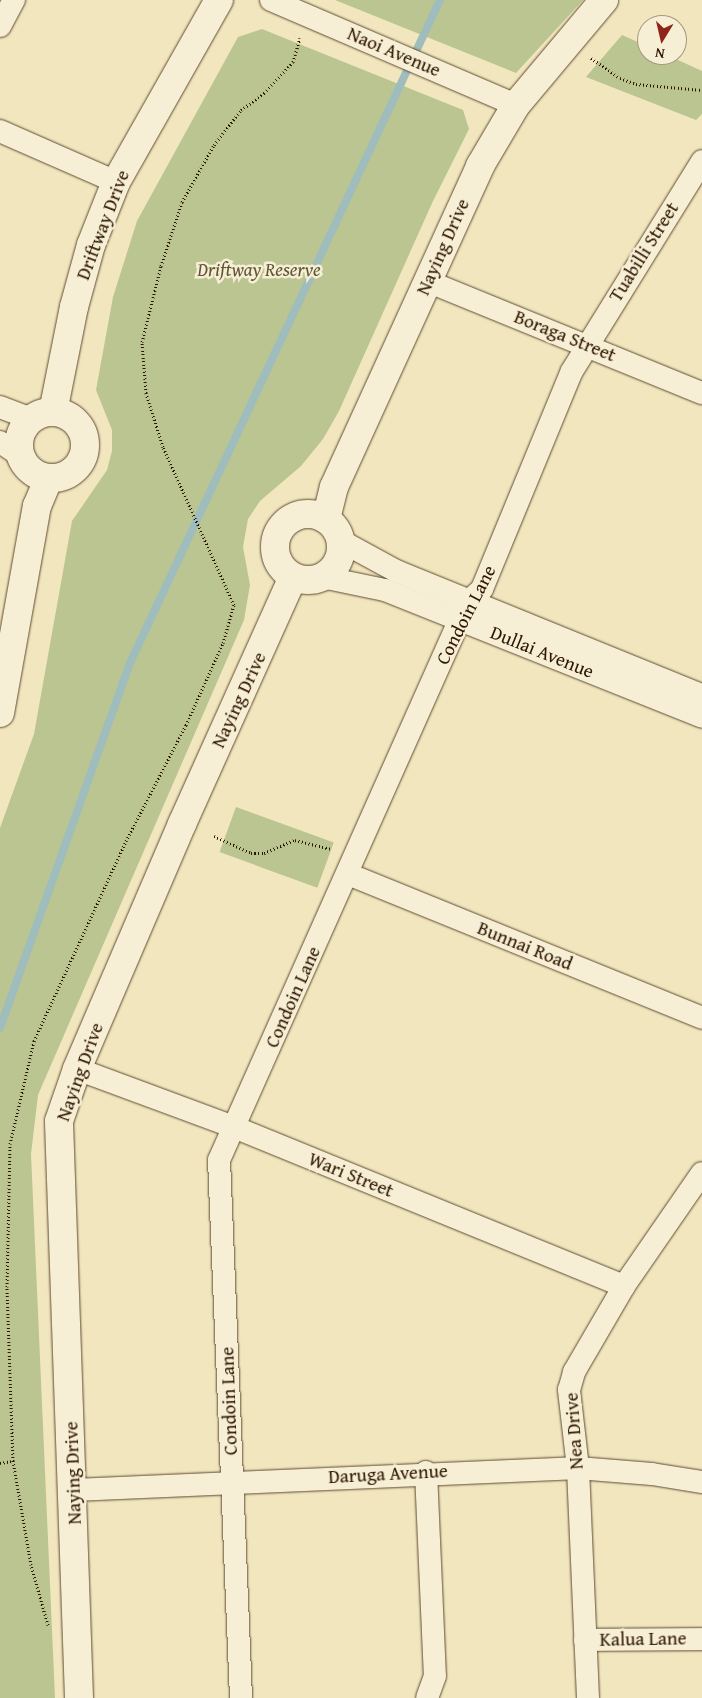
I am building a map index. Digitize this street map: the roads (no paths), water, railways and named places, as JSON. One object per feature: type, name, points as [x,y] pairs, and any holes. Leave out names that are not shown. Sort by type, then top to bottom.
[{"type":"street","points":[[0,26],[14,0]]},
{"type":"street","name":"Driftway Drive","points":[[42,416],[91,245],[116,182],[219,0]]},
{"type":"street","name":"Naoi Avenue","points":[[271,0],[516,105]]},
{"type":"street","name":"Naying Drive","points":[[333,530],[334,487],[480,166],[516,105],[604,0]]},
{"type":"street","points":[[0,131],[116,182]]},
{"type":"street","name":"Tuabilli Street","points":[[586,344],[702,160]]},
{"type":"street","name":"Boraga Street","points":[[427,281],[702,392]]},
{"type":"street","name":"Condoin Lane","points":[[241,1698],[219,1160],[465,610],[482,589],[586,344]]},
{"type":"street","points":[[0,407],[42,416],[74,420],[81,428],[85,447],[74,470],[58,478],[49,478],[30,470],[10,449],[42,416]]},
{"type":"street","points":[[0,713],[37,506],[49,478]]},
{"type":"street","points":[[303,515],[333,530],[338,562],[322,577],[308,580],[293,577],[277,560],[277,536],[282,526],[303,515]]},
{"type":"street","name":"Dullai Avenue","points":[[333,530],[396,571],[465,610],[702,716]]},
{"type":"street","name":"Naying Drive","points":[[79,1698],[74,1490],[58,1168],[59,1120],[77,1069],[182,824],[293,577]]},
{"type":"street","name":"Dullai Avenue","points":[[322,577],[465,610],[702,695]]},
{"type":"street","name":"Bunnai Road","points":[[348,874],[702,1018]]},
{"type":"street","name":"Wari Street","points":[[77,1069],[234,1127],[624,1286]]},
{"type":"street","name":"Nea Drive","points":[[588,1698],[578,1468],[569,1390],[574,1372],[624,1286],[702,1173]]},
{"type":"street","name":"Daruga Avenue","points":[[74,1490],[426,1472],[578,1468],[652,1474],[702,1482]]},
{"type":"street","points":[[426,1472],[435,1676],[427,1698]]},
{"type":"street","name":"Kalua Lane","points":[[584,1640],[702,1639]]},
{"type":"waterway","points":[[0,1028],[130,663],[440,0]]},
{"type":"park label","name":"Driftway Reserve","points":[[259,270]]}]
